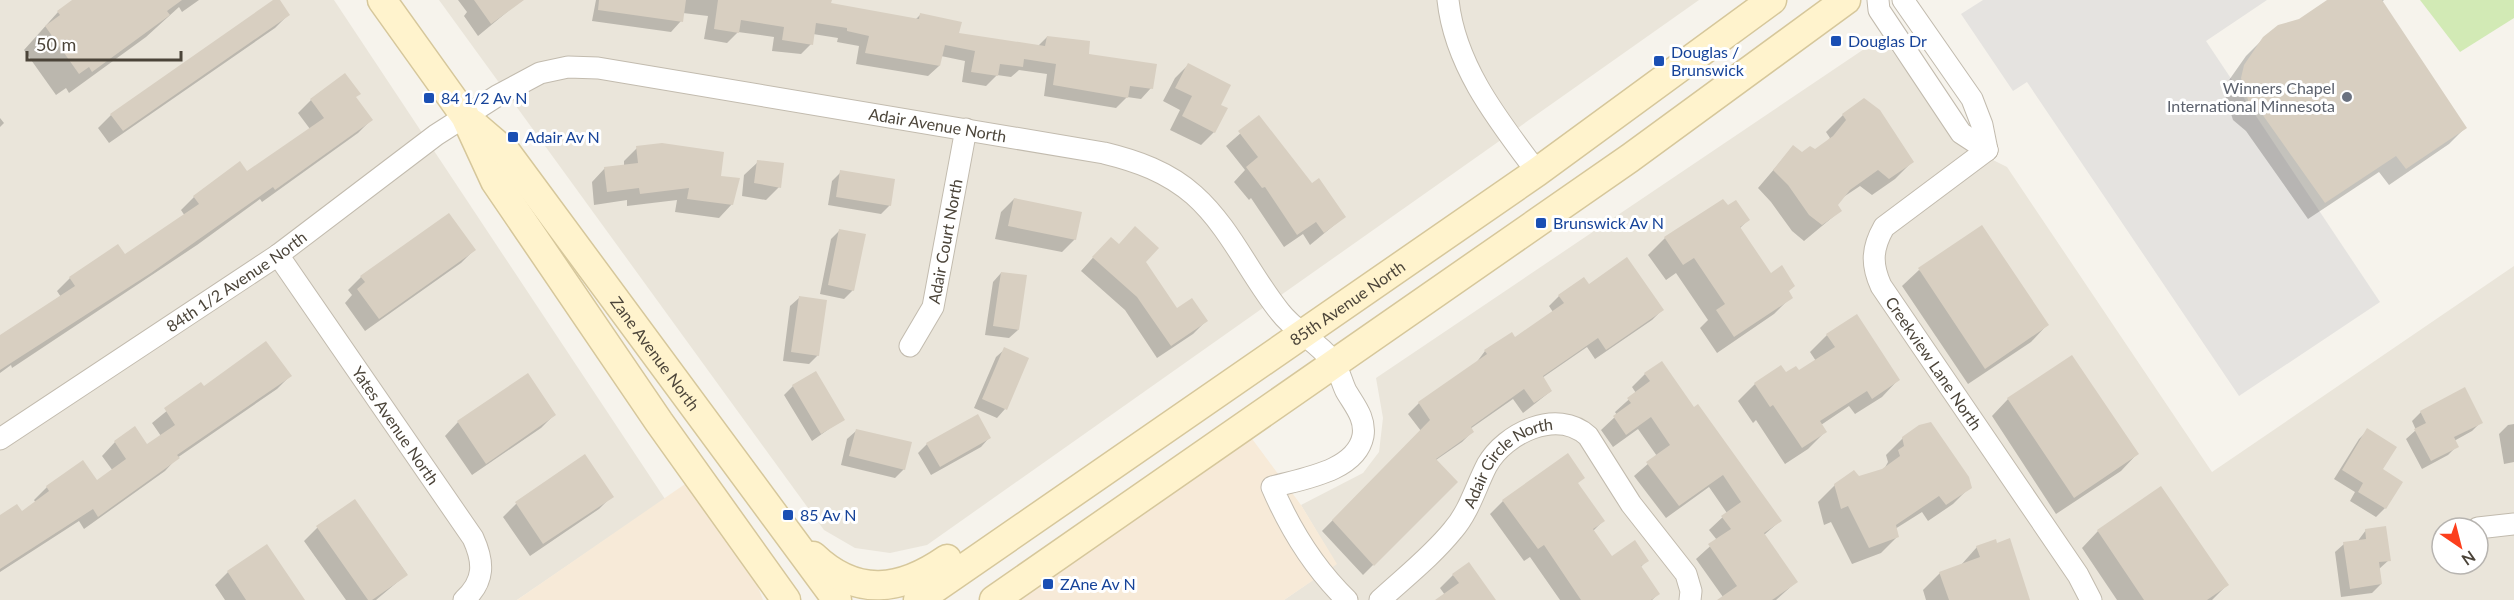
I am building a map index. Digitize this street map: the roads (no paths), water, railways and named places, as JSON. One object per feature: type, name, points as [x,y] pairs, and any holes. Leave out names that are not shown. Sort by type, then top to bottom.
[{"type":"main road","name":"Zane Avenue North","points":[[382,0],[465,116],[495,181],[786,600]]},
{"type":"main road","name":"85th Avenue North","points":[[918,600],[1537,172],[1772,0]]},
{"type":"main road","points":[[994,600],[1630,158],[1846,0]]},
{"type":"main road","name":"Zane Avenue North","points":[[465,116],[507,153],[837,600]]},
{"type":"main road","points":[[791,537],[816,560],[839,575],[871,585],[903,584],[924,575],[1086,465],[1134,451]]},
{"type":"main road","points":[[759,563],[770,600]]},
{"type":"street","points":[[1448,0],[1450,24],[1480,92],[1537,172]]},
{"type":"street","points":[[1878,0],[1879,10],[1961,133],[1987,150]]},
{"type":"street","points":[[1903,0],[1972,99],[1982,125],[1987,150]]},
{"type":"street","name":"Adair Avenue North","points":[[465,116],[540,73],[568,67],[609,70],[1104,153],[1137,162],[1168,177],[1194,196],[1213,217],[1281,314],[1304,333],[1335,365],[1363,423],[1363,436],[1357,449],[1344,462],[1326,471],[1272,487],[1305,551],[1347,600]]},
{"type":"street","name":"84th 1/2 Avenue North","points":[[0,439],[278,255],[436,135],[465,116]]},
{"type":"street","name":"Adair Court North","points":[[910,346],[933,307],[966,129]]},
{"type":"street","name":"Creekview Lane North","points":[[1987,150],[1884,227],[1875,242],[1872,262],[1881,286],[2078,575],[2091,600]]},
{"type":"street","name":"Yates Avenue North","points":[[278,255],[473,538],[481,555],[482,573],[474,591],[464,600]]},
{"type":"street","name":"Adair Circle North","points":[[1380,600],[1455,528],[1488,464],[1497,453],[1525,432],[1552,423],[1568,423],[1579,428],[1588,436],[1631,504],[1686,574],[1691,591],[1690,600]]},
{"type":"street","points":[[2490,527],[2514,524]]},
{"type":"place","name":"Douglas Dr","points":[[1836,41]]},
{"type":"place","name":"Douglas / Brunswick","points":[[1659,61]]},
{"type":"place","name":"Winners Chapel International Minnesota","points":[[2347,97]]},
{"type":"place","name":"84 1/2 Av N","points":[[429,98]]},
{"type":"place","name":"Adair Av N","points":[[513,137]]},
{"type":"place","name":"Brunswick Av N","points":[[1541,223]]},
{"type":"place","name":"85 Av N","points":[[788,515]]},
{"type":"place","name":"ZAne Av N","points":[[1048,584]]}]
